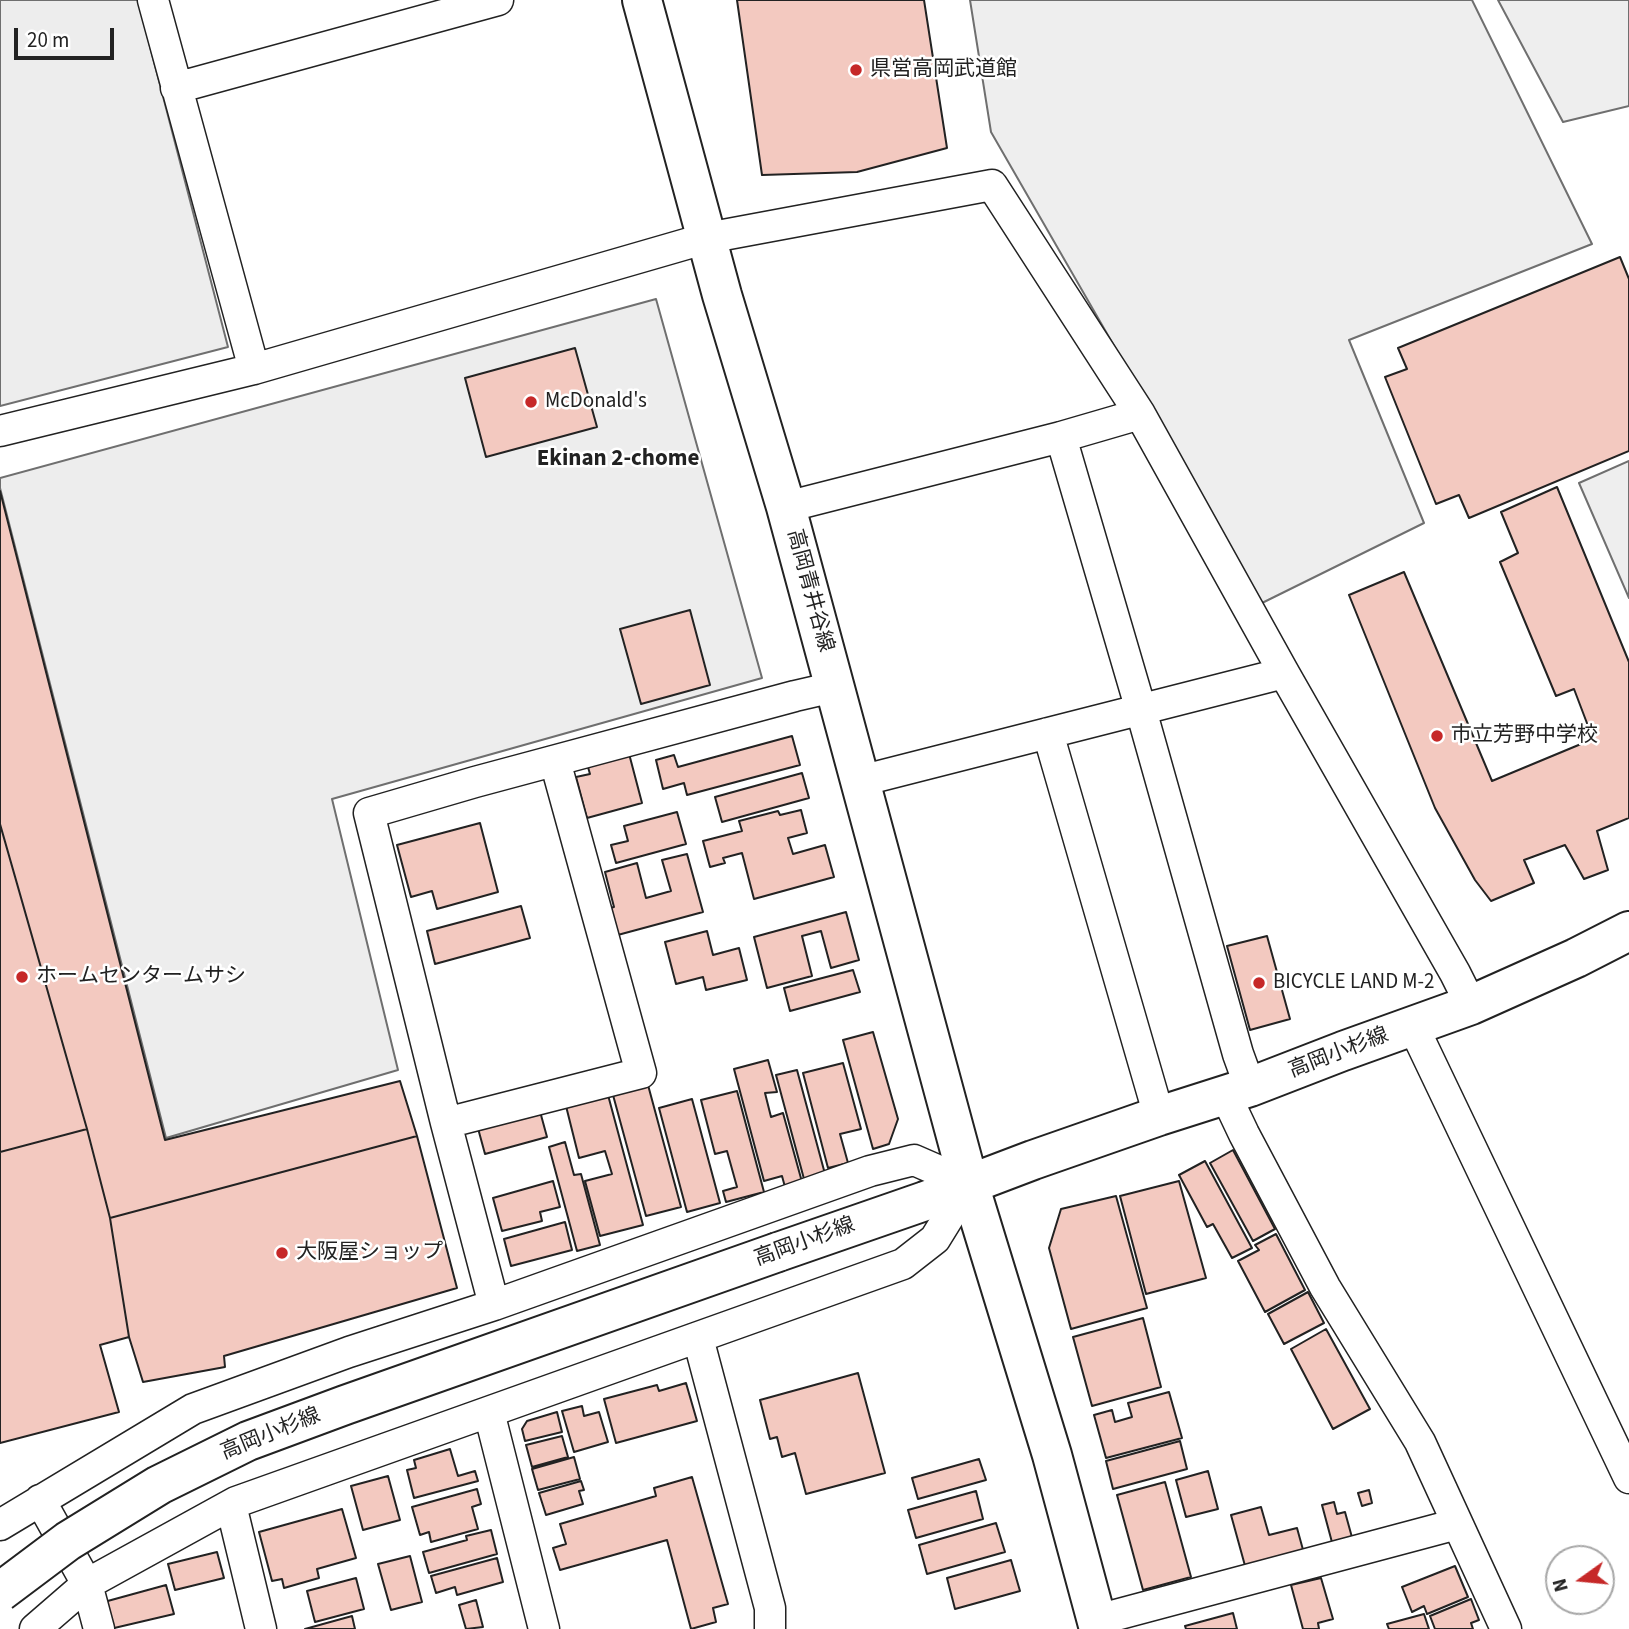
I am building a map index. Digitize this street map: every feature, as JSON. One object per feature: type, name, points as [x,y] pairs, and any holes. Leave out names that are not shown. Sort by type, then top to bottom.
[{"type":"main road","name":"高岡青井谷線","points":[[642,0],[722,295],[786,507],[969,1184],[1052,1455],[1098,1625]]},
{"type":"main road","name":"高岡小杉線","points":[[0,1592],[68,1541],[159,1485],[248,1441],[1159,1116],[1238,1091],[1471,1005],[1629,931]]},
{"type":"street","points":[[153,0],[254,369]]},
{"type":"street","points":[[176,88],[498,0]]},
{"type":"street","points":[[0,431],[254,369],[707,239],[992,185],[1140,414],[1471,1005]]},
{"type":"street","points":[[786,507],[1061,437],[1140,414]]},
{"type":"street","points":[[1061,437],[1238,1054],[1238,1091],[1244,1134],[1325,1287],[1420,1442],[1506,1629]]},
{"type":"street","points":[[860,780],[1284,673]]},
{"type":"street","points":[[494,1305],[369,813],[834,687]]},
{"type":"street","points":[[1048,733],[1159,1116]]},
{"type":"street","points":[[446,1123],[640,1073],[555,761]]},
{"type":"street","points":[[1413,1026],[1629,1478]]},
{"type":"street","points":[[0,1525],[193,1409],[349,1352],[494,1305],[870,1171],[914,1160],[969,1184],[935,1239],[903,1264],[231,1505],[87,1584],[35,1629]]},
{"type":"street","points":[[698,1338],[770,1608],[771,1629]]},
{"type":"street","points":[[489,1412],[544,1629]]},
{"type":"street","points":[[40,1500],[87,1584],[99,1629]]},
{"type":"street","points":[[231,1505],[261,1629]]},
{"type":"street","points":[[1098,1625],[1457,1524]]},
{"type":"shaded area","points":[[0,0],[138,0],[228,347],[0,406]]},
{"type":"shaded area","points":[[970,0],[1472,0],[1592,244],[1349,340],[1424,523],[1262,603],[991,132]]},
{"type":"shaded area","points":[[1498,0],[1629,0],[1629,106],[1563,122]]},
{"type":"shaded area","points":[[656,299],[762,678],[332,799],[398,1070],[166,1138],[0,488],[0,478]]},
{"type":"shaded area","points":[[1629,461],[1629,598],[1579,483]]},
{"type":"building","points":[[737,0],[924,0],[947,148],[857,172],[762,175]]},
{"type":"building","points":[[1620,257],[1629,279],[1629,451],[1469,518],[1459,495],[1436,504],[1385,377],[1407,369],[1398,348]]},
{"type":"building","name":"McDonald's","points":[[575,348],[597,427],[486,457],[465,378]]},
{"type":"building","points":[[1557,487],[1629,662],[1629,818],[1597,831],[1608,870],[1584,879],[1565,845],[1524,860],[1534,883],[1491,901],[1475,880],[1435,808],[1349,595],[1404,572],[1492,781],[1593,739],[1574,689],[1556,696],[1500,562],[1518,553],[1501,512]]},
{"type":"building","points":[[0,491],[165,1140],[400,1081],[417,1136],[110,1218],[0,824]]},
{"type":"building","points":[[690,610],[710,685],[641,704],[620,629]]},
{"type":"building","points":[[792,736],[800,765],[687,795],[684,783],[663,789],[656,760],[674,755],[678,767]]},
{"type":"building","points":[[627,746],[642,803],[587,818],[576,777],[590,774],[585,757]]},
{"type":"building","points":[[802,773],[809,798],[722,822],[715,797]]},
{"type":"building","points":[[801,810],[807,833],[788,838],[793,854],[825,845],[834,877],[754,899],[742,853],[723,858],[725,863],[710,867],[703,841],[742,831],[739,821],[778,811],[780,815]]},
{"type":"building","points":[[677,812],[686,844],[616,863],[611,845],[628,841],[624,826]]},
{"type":"building","points":[[480,823],[498,892],[437,909],[432,891],[411,897],[397,845]]},
{"type":"building","name":"ホームセンタームサシ","points":[[0,824],[87,1129],[0,1152]]},
{"type":"building","points":[[687,854],[703,912],[614,936],[606,909],[614,907],[605,872],[637,863],[646,898],[671,891],[662,860]]},
{"type":"building","points":[[521,906],[530,938],[435,964],[427,931]]},
{"type":"building","points":[[846,912],[859,960],[831,968],[821,931],[802,936],[812,976],[767,988],[754,937]]},
{"type":"building","points":[[707,931],[713,955],[739,948],[747,980],[706,990],[703,977],[676,984],[665,942]]},
{"type":"building","name":"BICYCLE LAND M-2","points":[[1267,936],[1290,1019],[1250,1030],[1227,946]]},
{"type":"building","points":[[853,970],[860,992],[790,1011],[784,988]]},
{"type":"building","points":[[873,1032],[898,1119],[889,1144],[873,1149],[843,1040]]},
{"type":"building","points":[[768,1060],[777,1092],[765,1093],[771,1117],[783,1113],[802,1182],[785,1187],[782,1176],[764,1181],[734,1069]]},
{"type":"building","points":[[843,1063],[861,1129],[840,1134],[848,1163],[828,1168],[803,1073]]},
{"type":"building","points":[[797,1070],[825,1174],[804,1179],[776,1075]]},
{"type":"building","points":[[648,1085],[681,1207],[646,1216],[613,1095]]},
{"type":"building","points":[[737,1091],[764,1192],[726,1202],[723,1191],[737,1187],[727,1151],[715,1154],[701,1100]]},
{"type":"building","points":[[608,1095],[643,1225],[600,1236],[585,1181],[612,1174],[605,1151],[579,1158],[566,1106]]},
{"type":"building","points":[[692,1099],[720,1203],[687,1212],[659,1108]]},
{"type":"building","points":[[538,1104],[547,1137],[485,1154],[476,1121]]},
{"type":"building","points":[[87,1129],[110,1218],[129,1337],[100,1345],[119,1412],[0,1443],[0,1152]]},
{"type":"building","name":"大阪屋ショップ","points":[[417,1136],[457,1288],[224,1356],[225,1367],[143,1382],[129,1337],[110,1218]]},
{"type":"building","points":[[565,1142],[574,1175],[581,1174],[600,1245],[577,1251],[549,1147]]},
{"type":"building","points":[[1233,1150],[1275,1229],[1253,1241],[1210,1163]]},
{"type":"building","points":[[1205,1161],[1252,1248],[1232,1258],[1213,1224],[1207,1227],[1179,1175]]},
{"type":"building","points":[[553,1181],[560,1207],[540,1212],[542,1221],[502,1231],[493,1198]]},
{"type":"building","points":[[1179,1181],[1206,1278],[1146,1294],[1120,1196]]},
{"type":"building","points":[[1116,1196],[1147,1308],[1071,1329],[1049,1248],[1061,1209]]},
{"type":"building","points":[[565,1222],[572,1250],[511,1266],[504,1239]]},
{"type":"building","points":[[1276,1234],[1305,1290],[1265,1312],[1238,1261],[1259,1250],[1255,1245]]},
{"type":"building","points":[[1308,1292],[1324,1323],[1284,1344],[1268,1314]]},
{"type":"building","points":[[1143,1318],[1161,1387],[1092,1406],[1073,1337]]},
{"type":"building","points":[[1326,1329],[1370,1409],[1333,1429],[1291,1349]]},
{"type":"building","points":[[858,1373],[885,1473],[806,1494],[795,1453],[782,1457],[777,1437],[770,1439],[760,1400]]},
{"type":"building","points":[[686,1383],[697,1421],[616,1443],[604,1399],[657,1385],[659,1391]]},
{"type":"building","points":[[1169,1392],[1182,1438],[1106,1458],[1094,1415],[1112,1410],[1115,1422],[1132,1417],[1128,1403]]},
{"type":"building","points":[[582,1406],[584,1416],[599,1412],[608,1442],[574,1452],[562,1411]]},
{"type":"building","points":[[557,1412],[562,1432],[525,1441],[522,1429],[527,1421]]},
{"type":"building","points":[[562,1436],[568,1457],[532,1467],[526,1445]]},
{"type":"building","points":[[1180,1441],[1187,1469],[1113,1489],[1106,1461]]},
{"type":"building","points":[[450,1449],[458,1476],[475,1471],[478,1481],[414,1498],[407,1470],[416,1468],[414,1460]]},
{"type":"building","points":[[574,1457],[580,1479],[538,1490],[532,1469]]},
{"type":"building","points":[[979,1459],[986,1480],[918,1499],[912,1478]]},
{"type":"building","points":[[1208,1471],[1218,1509],[1186,1517],[1176,1480]]},
{"type":"building","points":[[388,1476],[400,1520],[363,1530],[351,1486]]},
{"type":"building","points":[[692,1477],[728,1604],[713,1608],[716,1622],[691,1629],[667,1540],[560,1570],[553,1548],[566,1544],[560,1524],[656,1496],[654,1488]]},
{"type":"building","points":[[581,1481],[584,1490],[579,1491],[583,1504],[546,1515],[539,1493]]},
{"type":"building","points":[[1165,1482],[1191,1577],[1143,1590],[1117,1495]]},
{"type":"building","points":[[477,1489],[481,1504],[472,1507],[478,1529],[431,1542],[429,1532],[420,1535],[412,1507]]},
{"type":"building","points":[[1369,1490],[1372,1503],[1362,1506],[1358,1493]]},
{"type":"building","points":[[976,1491],[983,1519],[916,1538],[908,1510]]},
{"type":"building","points":[[1334,1502],[1337,1514],[1345,1512],[1353,1541],[1333,1546],[1322,1505]]},
{"type":"building","points":[[1261,1507],[1269,1535],[1297,1528],[1305,1557],[1247,1573],[1231,1515]]},
{"type":"building","points":[[342,1509],[356,1558],[317,1569],[319,1578],[284,1588],[282,1579],[272,1581],[259,1532]]},
{"type":"building","points":[[996,1523],[1005,1552],[927,1574],[919,1545]]},
{"type":"building","points":[[491,1530],[497,1554],[429,1573],[423,1552],[467,1540],[466,1536]]},
{"type":"building","points":[[217,1552],[224,1578],[175,1590],[168,1564]]},
{"type":"building","points":[[410,1556],[422,1602],[391,1610],[378,1564]]},
{"type":"building","points":[[497,1558],[503,1582],[457,1595],[455,1587],[436,1593],[431,1576]]},
{"type":"building","points":[[1011,1560],[1020,1591],[955,1609],[947,1578]]},
{"type":"building","points":[[1455,1566],[1468,1597],[1427,1614],[1424,1606],[1412,1612],[1402,1587]]},
{"type":"building","points":[[356,1578],[364,1609],[315,1622],[307,1591]]},
{"type":"building","points":[[1321,1578],[1333,1619],[1318,1623],[1319,1629],[1303,1629],[1291,1585]]},
{"type":"building","points":[[166,1585],[174,1614],[110,1629],[104,1602]]},
{"type":"building","points":[[1471,1599],[1479,1620],[1471,1623],[1473,1629],[1435,1629],[1430,1616]]},
{"type":"building","points":[[476,1600],[483,1627],[466,1629],[459,1605]]},
{"type":"building","points":[[1233,1613],[1237,1629],[1186,1629],[1185,1626]]},
{"type":"building","points":[[1424,1614],[1429,1629],[1389,1629],[1387,1624]]},
{"type":"building","points":[[352,1616],[355,1629],[305,1629]]},
{"type":"place","name":"県営高岡武道館","points":[[856,70]]},
{"type":"place","name":"McDonald's","points":[[531,402]]},
{"type":"place","name":"市立芳野中学校","points":[[1437,736]]},
{"type":"place","name":"ホームセンタームサシ","points":[[22,977]]},
{"type":"place","name":"BICYCLE LAND M-2","points":[[1259,983]]},
{"type":"place","name":"大阪屋ショップ","points":[[282,1253]]},
{"type":"district","name":"Ekinan 2-chome","points":[[618,460]]}]
